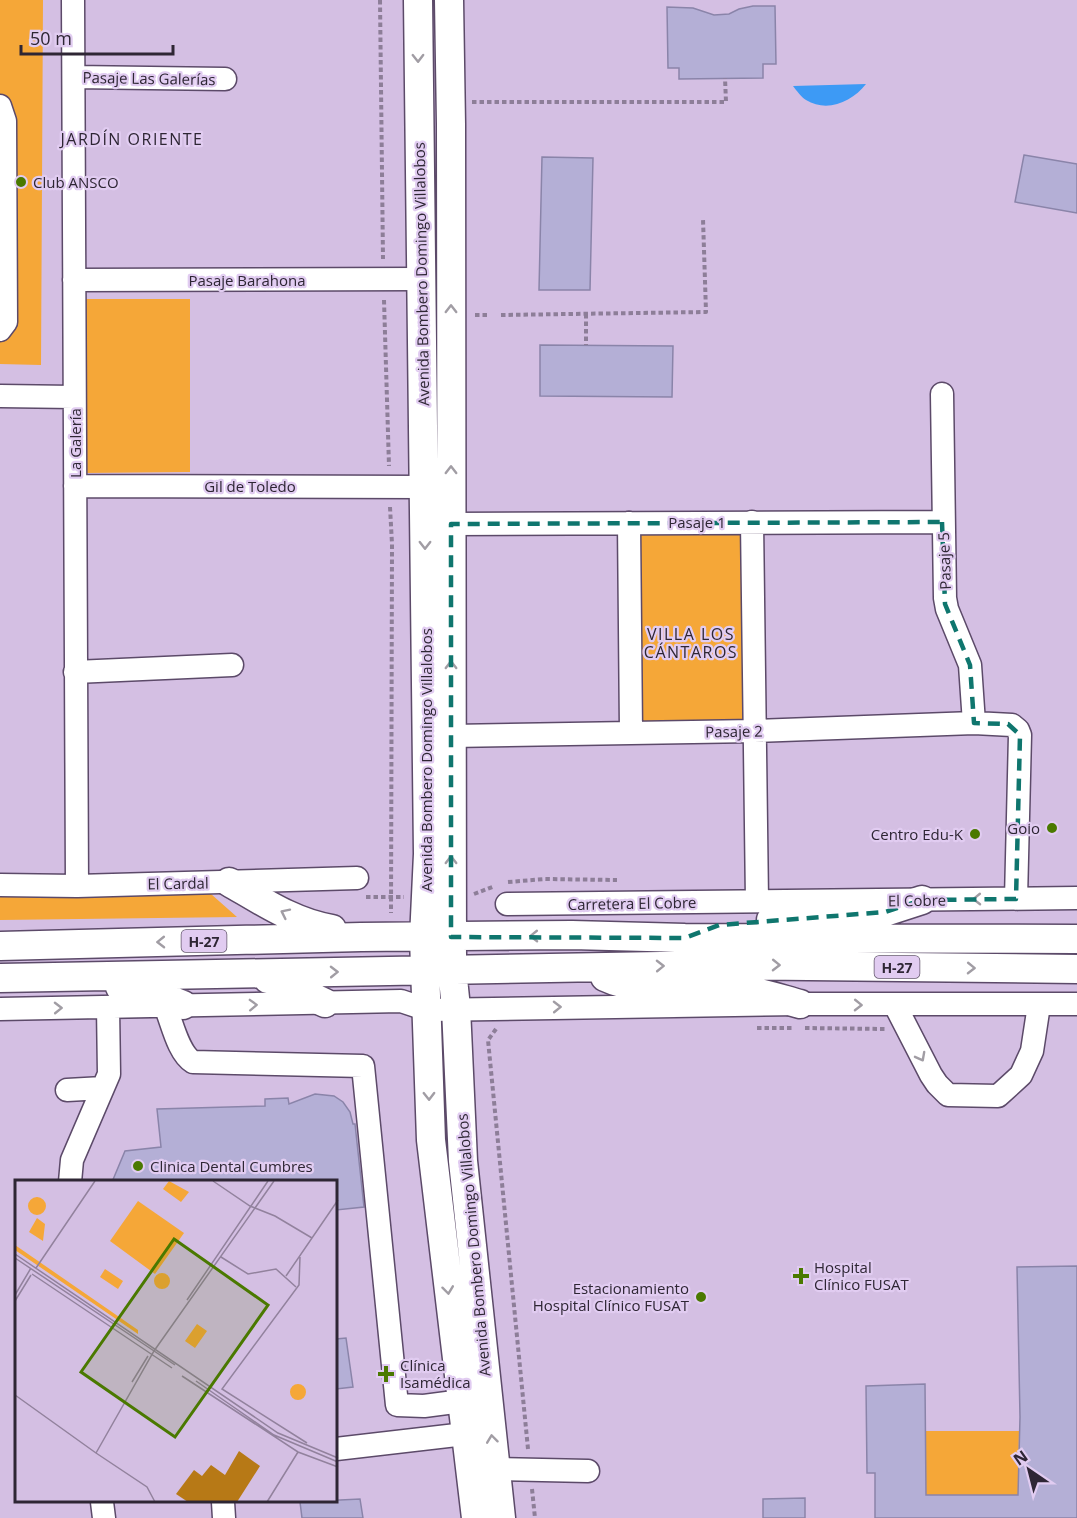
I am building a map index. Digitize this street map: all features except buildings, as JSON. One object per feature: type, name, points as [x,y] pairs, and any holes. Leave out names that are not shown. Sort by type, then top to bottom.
[{"type":"main road","name":"Avenida Bombero Domingo Villalobos","points":[[418,0],[428,854],[438,937]]},
{"type":"main road","name":"Avenida Bombero Domingo Villalobos","points":[[449,0],[452,736],[438,937],[438,970],[428,1010],[431,1140],[475,1400],[496,1468],[501,1518]]},
{"type":"main road","points":[[229,882],[283,913],[308,924],[361,937]]},
{"type":"main road","points":[[685,938],[719,925],[885,912],[922,900]]},
{"type":"main road","name":"H-27","points":[[0,946],[361,937],[572,935],[685,938],[1077,939]]},
{"type":"main road","name":"H-27","points":[[0,978],[717,965],[1077,969]]},
{"type":"main road","points":[[584,967],[610,979],[628,984],[735,988],[800,1004]]},
{"type":"main road","name":"Avenida Bombero Domingo Villalobos","points":[[438,970],[456,1008],[463,1161],[473,1242],[475,1400],[465,1434],[476,1518]]},
{"type":"main road","points":[[243,974],[280,982],[325,1003]]},
{"type":"main road","points":[[0,992],[60,977],[137,989],[163,997],[174,1005]]},
{"type":"street","name":"La Galería","points":[[74,0],[77,886]]},
{"type":"street","name":"Pasaje Las Galerías","points":[[74,78],[225,79]]},
{"type":"street","points":[[0,106],[5,121],[6,322],[0,330]]},
{"type":"street","name":"Pasaje Barahona","points":[[74,280],[420,279]]},
{"type":"street","name":"Pasaje 5","points":[[942,394],[942,522],[945,604],[970,664],[974,723]]},
{"type":"street","points":[[0,396],[74,397]]},
{"type":"street","name":"Gil de Toledo","points":[[75,486],[424,487]]},
{"type":"street","points":[[752,522],[758,901]]},
{"type":"street","name":"Pasaje 1","points":[[451,524],[942,522]]},
{"type":"street","points":[[629,523],[631,732]]},
{"type":"street","points":[[75,672],[232,665]]},
{"type":"street","name":"Pasaje 2","points":[[452,736],[1008,724],[1015,727],[1020,735],[1016,899]]},
{"type":"street","name":"El Cardal","points":[[0,885],[77,886],[357,878]]},
{"type":"street","name":"El Cobre","points":[[758,901],[1077,898]]},
{"type":"street","name":"Carretera El Cobre","points":[[507,904],[758,901]]},
{"type":"street","points":[[0,1009],[401,1001],[428,1010],[800,1004],[1077,1004]]},
{"type":"street","points":[[174,1005],[182,1051],[186,1058],[193,1062],[363,1066],[397,1405],[424,1406],[475,1400]]},
{"type":"street","points":[[895,1005],[937,1084],[948,1095],[998,1096],[1021,1075],[1032,1051],[1039,1005]]},
{"type":"street","points":[[70,1180],[72,1161],[109,1074],[108,1008]]},
{"type":"street","points":[[67,1090],[103,1088]]},
{"type":"street","points":[[338,1449],[465,1434]]},
{"type":"street","points":[[496,1468],[588,1471]]},
{"type":"street","points":[[102,1503],[104,1518]]},
{"type":"street","points":[[223,1503],[224,1518]]},
{"type":"path","points":[[466,102],[726,102],[725,78]]},
{"type":"path","points":[[501,315],[706,312],[703,219]]},
{"type":"path","points":[[586,314],[586,345]]},
{"type":"path","points":[[468,315],[489,315]]},
{"type":"path","points":[[499,1025],[488,1040],[535,1518]]},
{"type":"path","points":[[751,1028],[906,1029]]},
{"type":"highlighted area","points":[[942,522],[945,604],[970,665],[974,723],[1008,724],[1020,735],[1016,899],[922,900],[885,912],[719,925],[685,938],[451,937],[451,524]]},
{"type":"shaded area","name":"Club ANSCO","points":[[0,0],[43,0],[41,365],[0,364]]},
{"type":"shaded area","points":[[83,299],[190,299],[190,472],[84,473]]},
{"type":"shaded area","points":[[748,527],[750,721],[634,722],[632,529]]},
{"type":"shaded area","points":[[211,894],[237,917],[0,920],[0,897]]},
{"type":"shaded area","points":[[926,1431],[1019,1431],[1018,1495],[926,1495]]},
{"type":"water","points":[[866,84],[854,96],[839,104],[822,106],[806,100],[793,86]]},
{"type":"place","name":"Club ANSCO","points":[[21,182]]},
{"type":"place","name":"Goio","points":[[1052,828]]},
{"type":"place","name":"Centro Edu-K","points":[[975,834]]},
{"type":"place","name":"Clinica Dental Cumbres","points":[[138,1166]]},
{"type":"place","name":"Hospital Clínico FUSAT","points":[[801,1276]]},
{"type":"place","name":"Estacionamiento Hospital Clínico FUSAT","points":[[701,1297]]},
{"type":"place","name":"Clínica Isamédica","points":[[386,1374]]},
{"type":"district","name":"JARDÍN ORIENTE","points":[[132,139]]},
{"type":"district","name":"VILLA LOS CÁNTAROS","points":[[691,643]]}]
